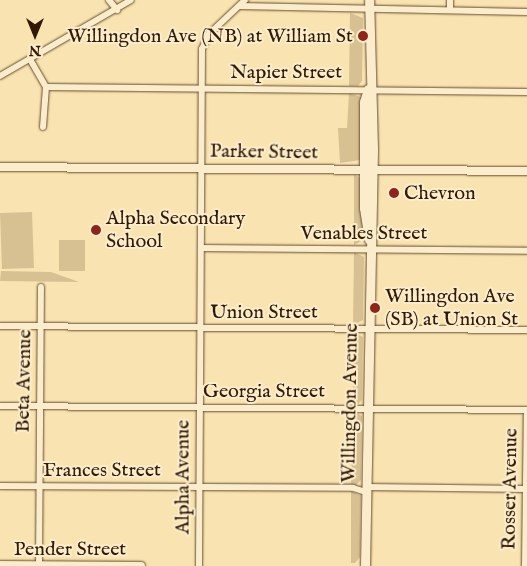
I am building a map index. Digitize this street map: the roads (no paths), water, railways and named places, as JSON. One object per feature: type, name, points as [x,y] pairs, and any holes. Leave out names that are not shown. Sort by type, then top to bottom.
[{"type":"main road","name":"Willingdon Avenue","points":[[365,566],[369,244],[364,219],[368,170],[369,5]]},
{"type":"street","points":[[109,0],[117,10]]},
{"type":"street","points":[[0,76],[31,61],[131,0]]},
{"type":"street","points":[[450,0],[450,10]]},
{"type":"street","points":[[242,3],[369,5],[527,12]]},
{"type":"street","name":"Alpha Avenue","points":[[199,566],[202,88],[204,41],[242,3]]},
{"type":"street","points":[[31,61],[46,87],[43,127]]},
{"type":"street","name":"Napier Street","points":[[46,87],[527,92]]},
{"type":"street","name":"Parker Street","points":[[0,166],[527,171]]},
{"type":"street","name":"Venables Street","points":[[201,248],[369,244],[527,250]]},
{"type":"street","name":"Beta Avenue","points":[[39,566],[41,286]]},
{"type":"street","name":"Union Street","points":[[0,326],[527,330]]},
{"type":"street","name":"Georgia Street","points":[[0,406],[367,408],[527,412]]},
{"type":"street","name":"Rosser Avenue","points":[[525,566],[527,412]]},
{"type":"street","name":"Frances Street","points":[[0,486],[526,489]]},
{"type":"street","name":"Pender Street","points":[[0,565],[141,566]]},
{"type":"place","name":"Willingdon Ave (NB) at William St","points":[[363,36]]},
{"type":"place","name":"Chevron","points":[[394,193]]},
{"type":"place","name":"Alpha Secondary School","points":[[96,230]]},
{"type":"place","name":"Willingdon Ave (SB) at Union St","points":[[375,308]]}]
